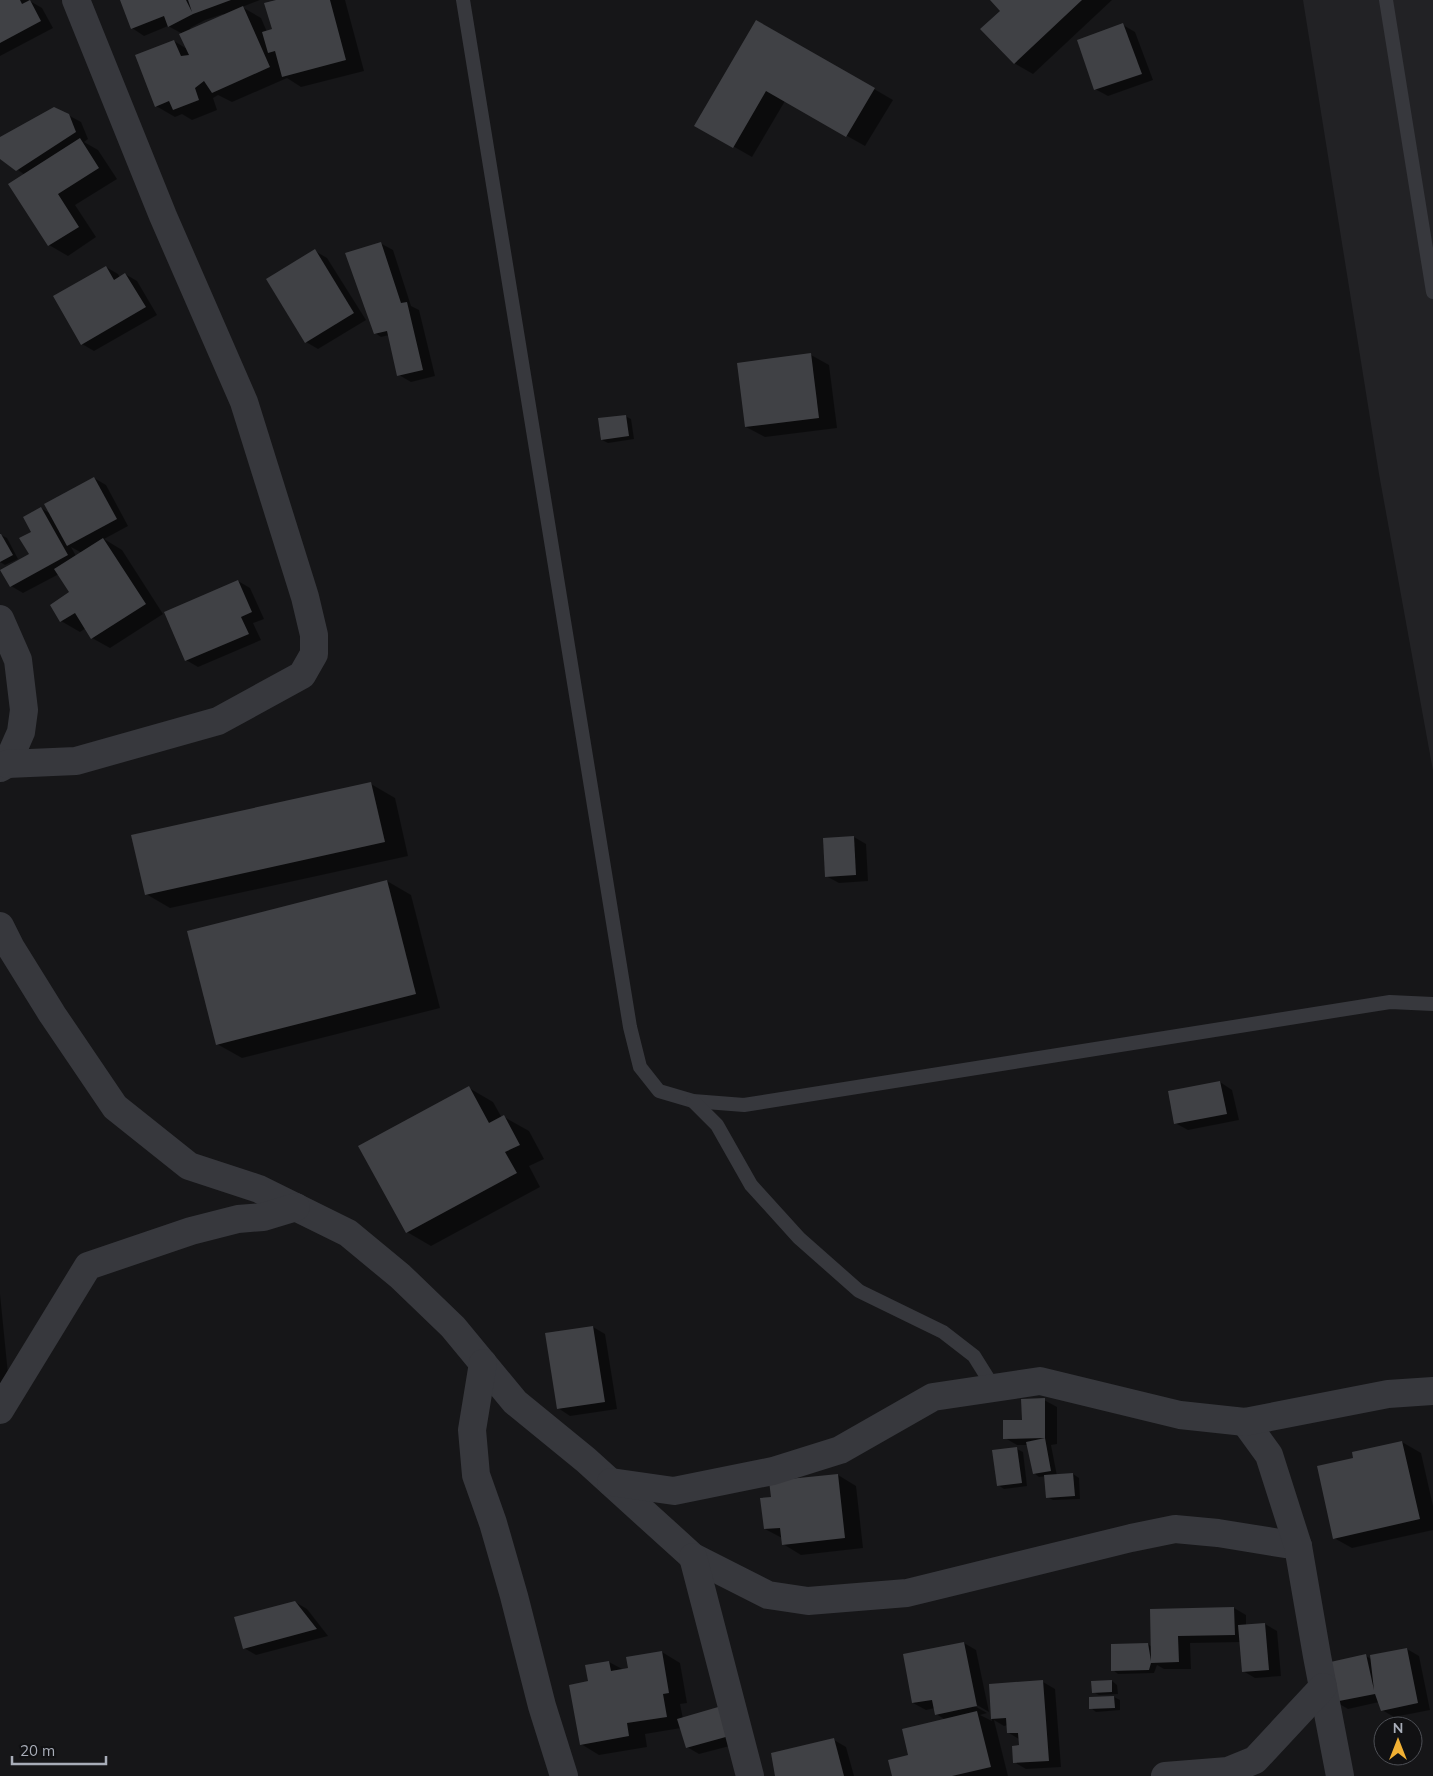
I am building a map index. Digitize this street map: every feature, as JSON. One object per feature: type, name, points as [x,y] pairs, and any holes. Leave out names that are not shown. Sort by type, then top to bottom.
[{"type":"street","points":[[4,766],[76,761],[218,721],[302,675],[314,654],[314,635],[305,598],[244,402],[163,216],[76,0]]},
{"type":"street","points":[[0,619],[18,660],[24,710],[21,732],[4,766]]},
{"type":"street","points":[[0,926],[11,948],[52,1014],[115,1107],[189,1166],[259,1189],[348,1233],[400,1276],[453,1327],[515,1402],[611,1482],[693,1557],[768,1595],[808,1601],[907,1593],[1175,1529],[1218,1533],[1298,1546]]},
{"type":"street","points":[[0,1410],[88,1266],[191,1230],[238,1219],[263,1217],[296,1207]]},
{"type":"street","points":[[483,1363],[472,1430],[476,1475],[512,1587],[542,1706],[564,1776]]},
{"type":"street","points":[[611,1482],[674,1491],[773,1471],[840,1450],[933,1397],[1040,1382],[1180,1415],[1245,1422],[1388,1394],[1433,1391]]},
{"type":"street","points":[[1245,1422],[1270,1455],[1298,1546],[1340,1776]]},
{"type":"street","points":[[693,1557],[750,1776]]},
{"type":"street","points":[[1165,1776],[1228,1771],[1255,1760],[1323,1687]]},
{"type":"lane","points":[[463,0],[630,1027],[640,1067],[659,1091],[693,1101],[744,1105],[1390,1002],[1433,1004]]},
{"type":"lane","points":[[1386,0],[1433,292]]},
{"type":"lane","points":[[693,1101],[717,1126],[751,1185],[799,1238],[858,1291],[943,1332],[974,1356],[994,1388]]},
{"type":"shaded area","points":[[1303,0],[1433,0],[1433,771],[1379,474]]},
{"type":"building","points":[[0,0],[20,0],[22,4],[30,0],[41,21],[0,43]]},
{"type":"building","points":[[120,0],[186,0],[192,12],[188,0],[231,0],[193,14],[168,27],[164,16],[131,29]]},
{"type":"building","points":[[276,0],[330,0],[346,60],[282,77],[275,51],[268,53],[262,32],[272,29],[264,3]]},
{"type":"building","points":[[990,0],[1082,0],[1014,64],[980,29],[1000,11]]},
{"type":"building","points":[[243,6],[270,67],[212,93],[204,81],[195,88],[199,100],[173,110],[169,101],[155,107],[135,55],[174,40],[181,56],[189,55],[179,34]]},
{"type":"building","points":[[756,20],[875,88],[846,137],[766,91],[733,148],[694,126]]},
{"type":"building","points":[[1123,23],[1142,74],[1094,90],[1077,40]]},
{"type":"building","points":[[54,107],[69,114],[76,132],[16,171],[0,159],[0,137]]},
{"type":"building","points":[[80,138],[99,168],[58,194],[79,227],[48,246],[8,184]]},
{"type":"building","points":[[381,242],[401,303],[407,302],[423,370],[397,376],[387,331],[374,334],[345,253]]},
{"type":"building","points":[[315,249],[354,313],[305,343],[266,279]]},
{"type":"building","points":[[106,266],[114,280],[125,273],[146,307],[81,345],[53,296]]},
{"type":"building","points":[[811,353],[819,418],[745,427],[737,363]]},
{"type":"building","points":[[626,415],[629,436],[601,440],[598,418]]},
{"type":"building","points":[[94,477],[117,519],[67,546],[44,504]]},
{"type":"building","points":[[41,507],[68,555],[10,587],[0,570],[29,554],[19,538],[31,532],[23,517]]},
{"type":"building","points":[[0,534],[13,555],[0,562]]},
{"type":"building","points":[[103,538],[146,604],[91,639],[75,613],[60,622],[50,605],[69,592],[54,569]]},
{"type":"building","points":[[238,580],[252,612],[241,617],[249,634],[185,661],[164,612]]},
{"type":"building","points":[[371,782],[385,842],[145,895],[131,835]]},
{"type":"building","points":[[854,836],[856,875],[825,877],[823,838]]},
{"type":"building","points":[[387,880],[416,994],[216,1045],[187,931]]},
{"type":"building","points":[[1220,1081],[1227,1114],[1174,1124],[1168,1091]]},
{"type":"building","points":[[469,1086],[489,1123],[504,1115],[520,1145],[505,1152],[517,1173],[406,1233],[358,1146]]},
{"type":"building","points":[[593,1326],[605,1402],[557,1409],[545,1333]]},
{"type":"building","points":[[1045,1398],[1045,1438],[1003,1439],[1003,1420],[1022,1420],[1021,1399]]},
{"type":"building","points":[[1045,1438],[1051,1471],[1033,1474],[1026,1442]]},
{"type":"building","points":[[1402,1441],[1420,1519],[1333,1539],[1317,1466],[1353,1458],[1352,1452]]},
{"type":"building","points":[[1017,1447],[1022,1483],[997,1486],[992,1450]]},
{"type":"building","points":[[1073,1473],[1075,1496],[1046,1498],[1044,1475]]},
{"type":"building","points":[[838,1474],[845,1538],[782,1545],[780,1528],[764,1529],[760,1498],[771,1497],[769,1481]]},
{"type":"building","points":[[295,1601],[317,1629],[243,1649],[234,1617]]},
{"type":"building","points":[[1234,1607],[1235,1635],[1178,1636],[1179,1662],[1151,1663],[1149,1670],[1111,1671],[1111,1644],[1148,1643],[1151,1661],[1150,1609]]},
{"type":"building","points":[[1265,1623],[1269,1670],[1242,1672],[1238,1625]]},
{"type":"building","points":[[964,1642],[977,1706],[935,1715],[932,1700],[912,1703],[903,1654]]},
{"type":"building","points":[[1407,1648],[1418,1703],[1381,1711],[1375,1694],[1334,1702],[1326,1663],[1366,1654],[1374,1690],[1370,1655]]},
{"type":"building","points":[[662,1651],[669,1693],[663,1694],[667,1717],[627,1723],[629,1736],[580,1745],[569,1685],[588,1681],[585,1665],[609,1661],[611,1671],[628,1668],[626,1657]]},
{"type":"building","points":[[1043,1680],[1049,1761],[1013,1763],[1012,1746],[1019,1745],[1018,1733],[1007,1733],[1006,1718],[991,1719],[989,1684]]},
{"type":"building","points":[[1112,1680],[1112,1692],[1092,1693],[1091,1681]]},
{"type":"building","points":[[1114,1696],[1115,1708],[1089,1709],[1089,1697]]},
{"type":"building","points":[[725,1705],[733,1735],[686,1748],[677,1719]]},
{"type":"building","points":[[977,1711],[991,1767],[952,1776],[892,1776],[888,1760],[908,1755],[902,1729]]},
{"type":"building","points":[[834,1738],[844,1776],[775,1776],[771,1753]]}]
